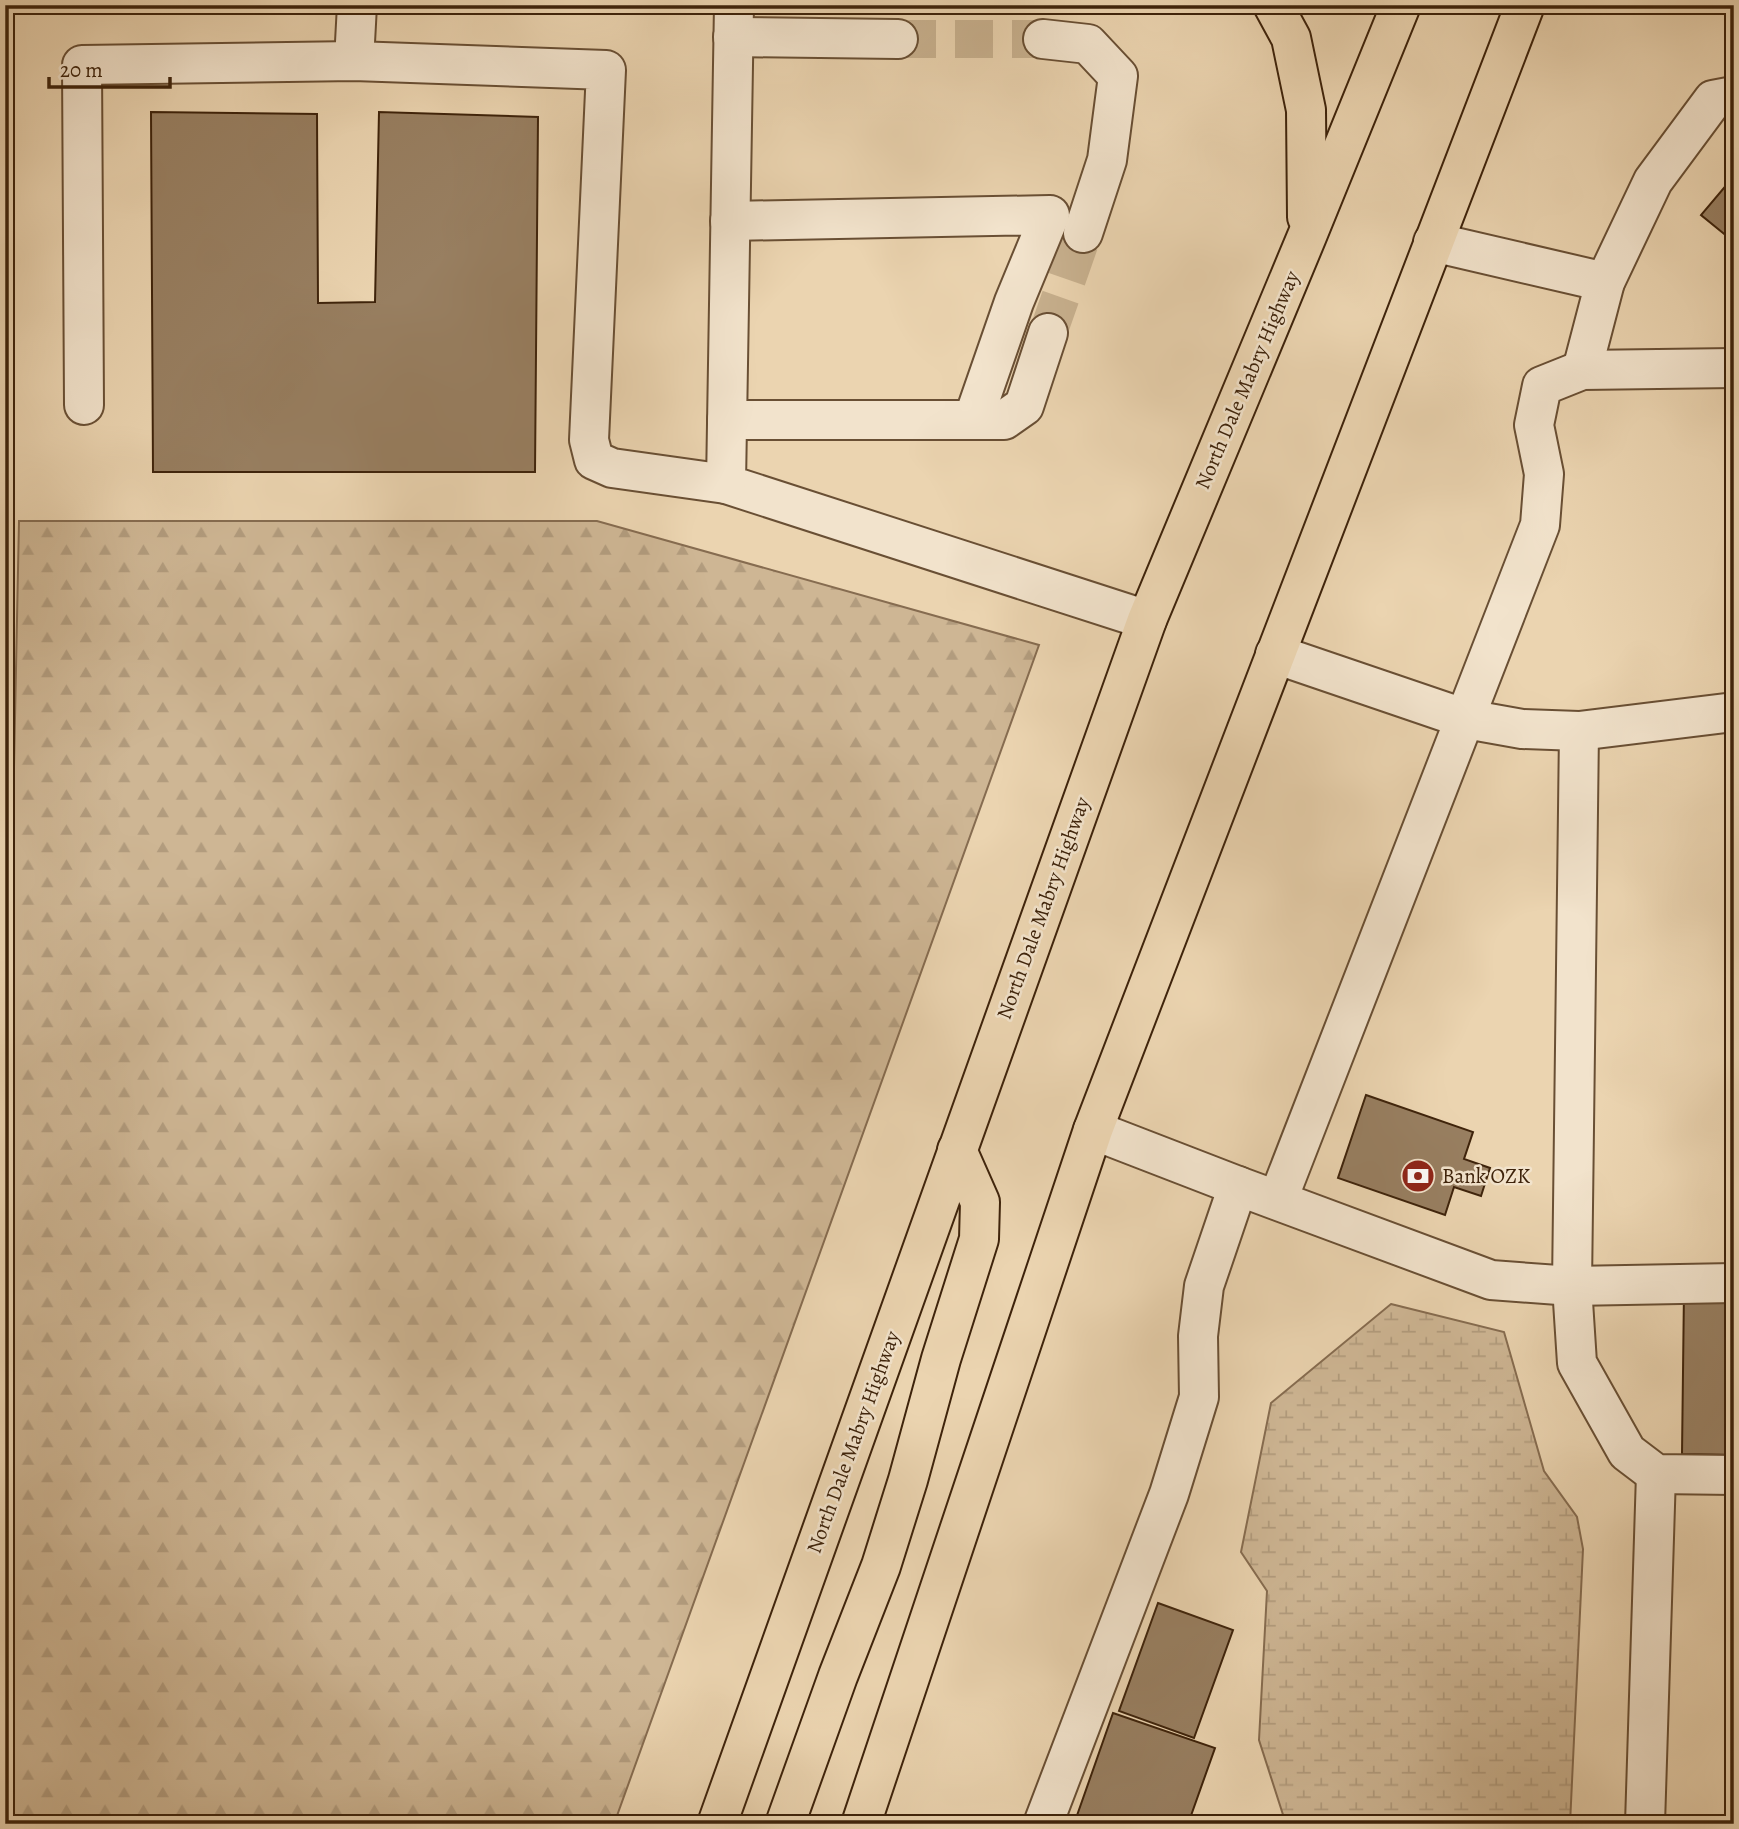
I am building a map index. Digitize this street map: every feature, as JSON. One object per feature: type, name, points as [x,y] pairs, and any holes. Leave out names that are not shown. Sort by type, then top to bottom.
[{"type":"main road","points":[[1273,5],[1291,38],[1306,110],[1307,236]]},
{"type":"main road","name":"North Dale Mabry Highway","points":[[718,1824],[1147,620],[1401,5]]},
{"type":"main road","points":[[862,1824],[1093,1130],[1525,5]]},
{"type":"main road","points":[[785,1824],[881,1566],[979,1239],[980,1202],[957,1150]]},
{"type":"lane","points":[[354,61],[357,5]]},
{"type":"lane","points":[[726,484],[734,21],[898,39]]},
{"type":"lane","points":[[1043,39],[1088,44],[1118,76],[1107,160],[1083,233]]},
{"type":"lane","points":[[84,405],[82,65],[354,61],[606,69],[589,440],[594,460],[612,468],[726,484],[1147,620]]},
{"type":"lane","points":[[1582,370],[1605,282],[1653,181],[1713,100],[1734,96]]},
{"type":"lane","points":[[730,221],[1050,215],[1014,302],[973,419]]},
{"type":"lane","points":[[1433,242],[1605,282]]},
{"type":"lane","points":[[727,419],[1004,419],[1024,406],[1048,332]]},
{"type":"lane","points":[[1278,1199],[1540,525],[1544,474],[1534,425],[1542,386],[1582,370],[1734,368]]},
{"type":"lane","points":[[1275,654],[1466,719],[1522,729],[1579,732],[1734,712]]},
{"type":"lane","points":[[1579,732],[1572,1286],[1577,1363],[1627,1452],[1656,1474],[1734,1475]]},
{"type":"lane","points":[[1093,1130],[1491,1280],[1572,1286],[1734,1283]]},
{"type":"lane","points":[[1043,1824],[1168,1494],[1199,1397],[1198,1336],[1203,1286],[1238,1186]]},
{"type":"lane","points":[[1645,1824],[1656,1474]]},
{"type":"green space","points":[[19,521],[597,521],[1039,645],[614,1824],[5,1824],[5,1112]]},
{"type":"green space","points":[[1391,1304],[1504,1332],[1544,1471],[1577,1517],[1583,1549],[1570,1824],[1286,1824],[1259,1740],[1267,1591],[1241,1552],[1271,1403]]},
{"type":"building","points":[[151,112],[317,114],[318,303],[375,302],[379,112],[538,117],[535,472],[153,472]]},
{"type":"building","points":[[1734,176],[1734,242],[1701,215]]},
{"type":"building","points":[[1366,1095],[1473,1132],[1464,1159],[1490,1168],[1481,1196],[1454,1187],[1445,1215],[1338,1178]]},
{"type":"building","points":[[1684,1290],[1734,1291],[1734,1455],[1682,1454]]},
{"type":"building","points":[[1158,1603],[1233,1630],[1194,1738],[1119,1711]]},
{"type":"building","points":[[1113,1713],[1215,1748],[1188,1824],[1074,1824]]},
{"type":"tunnel","points":[[898,39],[1043,39]]},
{"type":"tunnel","points":[[1048,333],[1083,233]]},
{"type":"place","name":"Bank OZK","points":[[1418,1176]]}]
